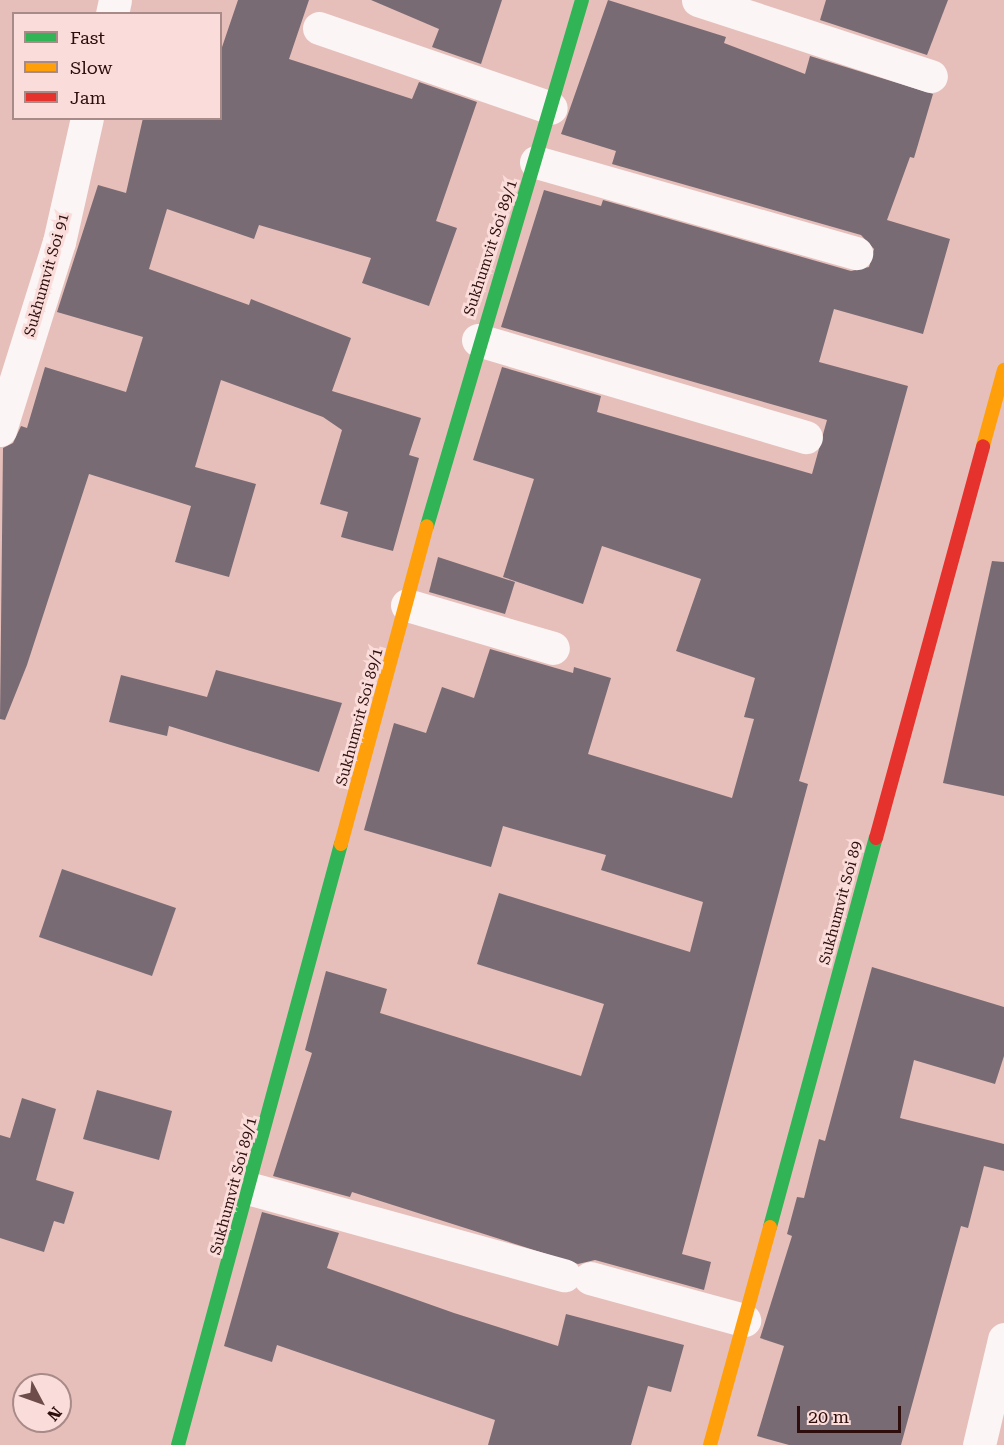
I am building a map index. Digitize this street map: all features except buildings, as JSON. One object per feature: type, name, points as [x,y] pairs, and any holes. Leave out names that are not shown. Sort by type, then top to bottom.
[{"type":"street","name":"Sukhumvit Soi 89/1","points":[[178,1445],[251,1188],[478,340],[536,162],[582,0]]},
{"type":"street","points":[[698,0],[931,76]]},
{"type":"street","points":[[319,28],[551,108]]},
{"type":"street","name":"Sukhumvit Soi 91","points":[[0,430],[59,242],[87,120]]},
{"type":"street","points":[[536,162],[856,253]]},
{"type":"street","points":[[478,340],[806,437]]},
{"type":"street","name":"Sukhumvit Soi 89","points":[[710,1445],[1004,370]]},
{"type":"street","points":[[407,605],[553,648]]},
{"type":"street","points":[[251,1188],[744,1320]]},
{"type":"street","points":[[979,1445],[1004,1339]]},
{"type":"traffic: fast","points":[[427,526],[582,0]]},
{"type":"traffic: fast","points":[[770,1227],[876,838]]},
{"type":"traffic: fast","points":[[178,1445],[341,844]]},
{"type":"traffic: slow","points":[[983,446],[1004,370]]},
{"type":"traffic: slow","points":[[341,844],[427,526]]},
{"type":"traffic: slow","points":[[710,1445],[770,1227]]},
{"type":"traffic: jam","points":[[876,838],[983,446]]}]
